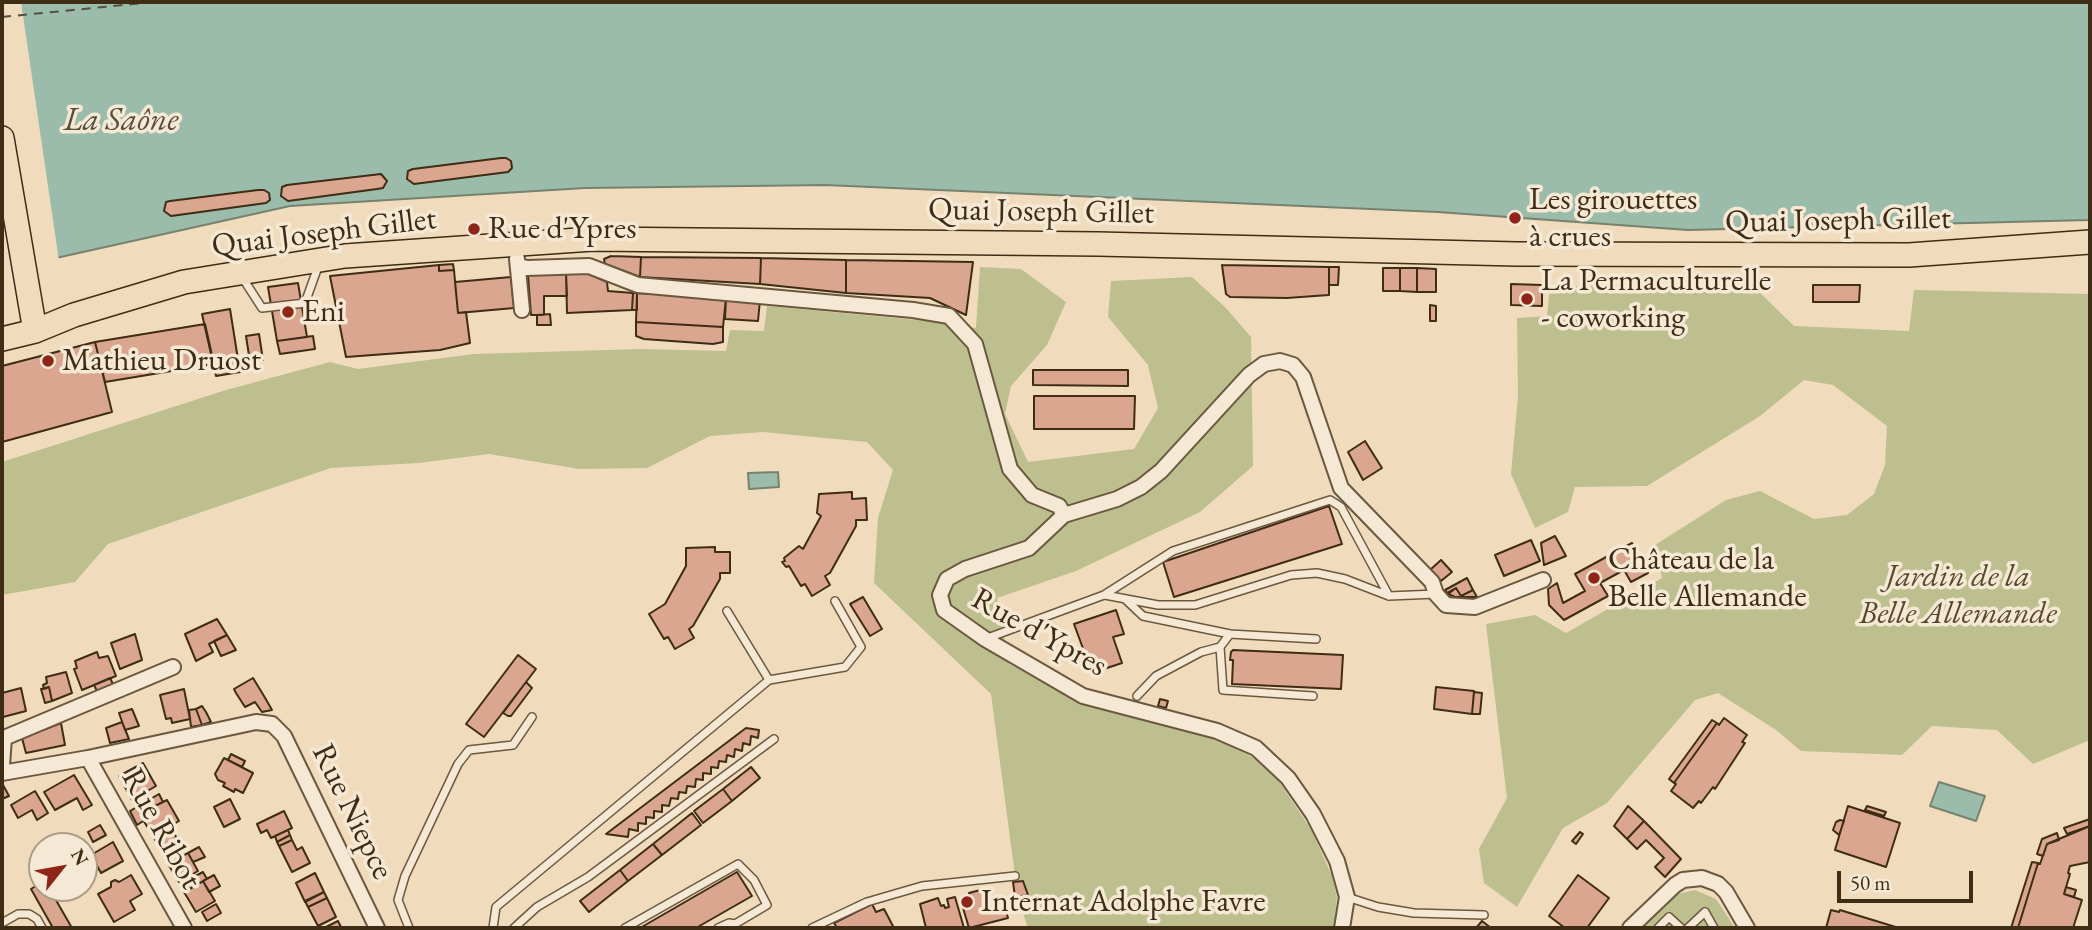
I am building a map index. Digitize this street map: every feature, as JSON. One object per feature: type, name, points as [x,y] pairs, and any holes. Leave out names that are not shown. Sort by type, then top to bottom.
[{"type":"main road","points":[[2,138],[35,331]]},
{"type":"main road","name":"Quai Joseph Gillet","points":[[2,339],[35,331],[74,315],[184,282],[345,256],[517,255],[593,239],[1098,244],[1517,254],[1909,255],[2090,242]]},
{"type":"street","points":[[517,255],[522,310]]},
{"type":"street","points":[[517,255],[527,268],[589,266],[638,285],[949,316],[975,344],[1010,469],[1031,495],[1059,506],[1064,515],[1117,499],[1142,487],[1161,471],[1249,375],[1264,364],[1280,361],[1293,365],[1303,377],[1341,488],[1432,582],[1436,594],[1446,605],[1475,607],[1542,580]]},
{"type":"street","name":"Rue d'Ypres","points":[[1064,515],[1029,548],[965,569],[947,579],[940,594],[944,610],[985,639],[1083,696],[1217,731],[1256,748],[1289,778],[1313,814],[1337,861],[1347,897],[1342,928]]},
{"type":"street","points":[[2,765],[4,738],[173,667]]},
{"type":"street","name":"Rue Niepce","points":[[88,758],[256,722],[272,724],[284,736],[377,928]]},
{"type":"street","points":[[2,773],[88,758]]},
{"type":"street","name":"Rue Ribot","points":[[88,758],[184,928]]},
{"type":"street","points":[[1630,928],[1667,890],[1683,880],[1693,878],[1702,878],[1718,884],[1726,892],[1747,928]]},
{"type":"lane","points":[[240,273],[262,308],[305,303],[320,260]]},
{"type":"lane","points":[[985,639],[1104,595],[1173,551],[1330,500],[1341,507],[1389,596]]},
{"type":"lane","points":[[1104,595],[1158,605],[1195,605],[1291,575],[1317,573],[1345,579],[1389,596],[1436,594]]},
{"type":"lane","points":[[1125,598],[1143,616],[1230,634],[1316,639]]},
{"type":"lane","points":[[493,928],[496,907],[769,680],[845,667],[861,648],[835,601]]},
{"type":"lane","points":[[727,611],[769,680]]},
{"type":"lane","points":[[1137,696],[1156,676],[1202,652],[1220,647],[1230,634]]},
{"type":"lane","points":[[1220,647],[1223,690],[1313,696]]},
{"type":"lane","points":[[410,928],[398,900],[405,876],[458,764],[469,750],[513,745],[532,717]]},
{"type":"lane","points":[[514,928],[537,907],[588,877],[774,738]]},
{"type":"lane","points":[[625,928],[738,864],[754,880],[767,905],[734,926],[729,923],[718,928]]},
{"type":"lane","points":[[812,928],[867,902],[922,886],[1015,876]]},
{"type":"lane","points":[[1347,897],[1378,907],[1414,913],[1484,915]]},
{"type":"lane","points":[[1688,928],[1705,912],[1714,928]]},
{"type":"lane","points":[[2,923],[18,914],[29,914],[37,919],[42,928]]},
{"type":"lane","points":[[1658,928],[1669,917],[1681,928]]},
{"type":"green space","points":[[980,267],[1021,269],[1066,302],[1047,345],[1011,386],[1005,414],[1028,462],[1134,449],[1158,408],[1148,365],[1108,317],[1111,281],[1192,277],[1226,308],[1251,337],[1253,466],[1200,512],[1076,571],[997,598],[1009,664],[1086,704],[1215,738],[1252,757],[1278,780],[1312,831],[1332,876],[1337,897],[1334,928],[1028,928],[1015,876],[991,694],[874,583],[878,518],[893,470],[867,442],[763,432],[710,436],[647,468],[579,469],[489,454],[418,463],[331,468],[108,544],[75,582],[2,595],[2,462],[226,390],[330,362],[358,369],[474,354],[641,349],[726,351],[730,330],[764,331],[767,306],[976,328]]},
{"type":"green space","name":"Jardin de la Belle Allemande","points":[[1550,286],[1754,287],[1794,326],[1909,331],[1914,290],[2090,294],[2090,740],[2033,764],[1997,730],[1932,726],[1902,755],[1801,751],[1776,730],[1718,693],[1695,700],[1607,803],[1563,828],[1517,907],[1484,883],[1479,849],[1507,798],[1486,624],[1535,615],[1566,633],[1662,578],[1655,545],[1726,500],[1760,491],[1814,519],[1847,515],[1874,494],[1885,465],[1887,426],[1833,385],[1804,380],[1760,416],[1647,486],[1575,487],[1568,512],[1535,528],[1511,474],[1518,396],[1517,318],[1547,316]]},
{"type":"green space","points":[[1695,890],[1716,899],[1735,928],[1640,928],[1673,895]]},
{"type":"water","name":"La Saône","points":[[2,2],[2090,2],[2090,220],[1688,230],[1438,212],[825,185],[585,188],[290,206],[2,270]]},
{"type":"water","points":[[778,472],[779,487],[749,489],[748,473]]},
{"type":"water","points":[[1939,782],[1985,796],[1976,821],[1930,806]]},
{"type":"pier","points":[[2,2],[21,2],[59,261],[2,274]]},
{"type":"building","points":[[501,158],[511,161],[512,168],[508,172],[414,184],[407,179],[408,171],[413,169]]},
{"type":"building","points":[[381,174],[387,181],[383,188],[288,201],[281,196],[282,187],[287,185]]},
{"type":"building","points":[[258,190],[269,193],[270,200],[266,203],[171,216],[164,211],[166,202],[170,201]]},
{"type":"building","points":[[611,256],[641,257],[640,277],[605,264],[604,259]]},
{"type":"building","points":[[641,257],[761,258],[760,284],[640,277]]},
{"type":"building","points":[[761,258],[846,260],[846,293],[760,284]]},
{"type":"building","points":[[846,260],[973,262],[966,315],[930,298],[846,293]]},
{"type":"building","points":[[453,264],[454,270],[439,271],[439,265]]},
{"type":"building","points":[[439,265],[439,271],[454,270],[458,313],[466,312],[470,343],[440,350],[346,357],[330,276]]},
{"type":"building","points":[[1222,265],[1329,267],[1329,295],[1287,298],[1230,297],[1226,294]]},
{"type":"building","points":[[1329,267],[1339,267],[1338,285],[1329,285]]},
{"type":"building","points":[[1383,268],[1400,268],[1400,291],[1383,291]]},
{"type":"building","points":[[1400,268],[1417,268],[1417,292],[1400,291]]},
{"type":"building","points":[[1417,268],[1436,269],[1436,292],[1417,292]]},
{"type":"building","points":[[585,272],[607,282],[608,291],[633,293],[632,310],[567,313],[566,273]]},
{"type":"building","points":[[566,273],[567,296],[544,296],[544,315],[531,315],[528,275]]},
{"type":"building","points":[[511,277],[514,308],[458,313],[455,282]]},
{"type":"building","points":[[298,283],[307,337],[277,341],[268,287]]},
{"type":"building","name":"La Permaculturelle - coworking","points":[[1511,284],[1542,285],[1542,306],[1511,305]]},
{"type":"building","points":[[1813,285],[1860,285],[1859,302],[1813,302]]},
{"type":"building","points":[[633,293],[637,293],[637,310],[632,310]]},
{"type":"building","points":[[637,293],[726,298],[723,327],[636,322]]},
{"type":"building","points":[[726,298],[760,300],[758,321],[725,319]]},
{"type":"building","points":[[1430,305],[1436,306],[1436,321],[1430,321]]},
{"type":"building","points":[[230,309],[240,372],[216,376],[202,314]]},
{"type":"building","points":[[550,314],[551,325],[537,325],[537,315]]},
{"type":"building","points":[[636,322],[723,327],[723,342],[713,344],[644,339],[636,336]]},
{"type":"building","points":[[205,324],[214,364],[105,382],[95,342]]},
{"type":"building","points":[[259,334],[263,360],[250,362],[246,336]]},
{"type":"building","points":[[313,336],[315,349],[280,354],[277,341]]},
{"type":"building","points":[[95,342],[112,412],[2,442],[2,366]]},
{"type":"building","points":[[1033,370],[1128,370],[1128,386],[1033,385]]},
{"type":"building","points":[[1034,396],[1135,396],[1134,429],[1034,429]]},
{"type":"building","points":[[1365,441],[1382,468],[1363,480],[1348,452]]},
{"type":"building","points":[[852,492],[852,499],[866,498],[867,520],[856,520],[856,526],[830,573],[825,576],[830,585],[812,596],[805,584],[801,586],[789,566],[786,567],[782,562],[799,546],[803,549],[821,516],[817,513],[819,494]]},
{"type":"building","points":[[1329,506],[1342,544],[1174,597],[1163,562]]},
{"type":"building","points":[[1555,536],[1566,556],[1544,565],[1541,543]]},
{"type":"building","points":[[1531,540],[1540,561],[1504,576],[1495,555]]},
{"type":"building","name":"Château de la Belle Allemande","points":[[1632,543],[1648,573],[1631,582],[1624,570],[1600,583],[1608,596],[1564,620],[1549,605],[1548,589],[1557,583],[1563,603],[1585,591],[1575,574]]},
{"type":"building","points":[[715,547],[715,552],[730,552],[730,573],[720,573],[720,579],[689,629],[694,638],[675,649],[668,637],[664,639],[649,614],[665,604],[686,566],[686,548]]},
{"type":"building","points":[[1441,560],[1452,572],[1441,581],[1430,570]]},
{"type":"building","points":[[1467,578],[1473,590],[1461,596],[1456,588],[1447,593],[1445,590]]},
{"type":"building","points":[[1456,588],[1461,596],[1473,590],[1477,597],[1455,597],[1448,594]]},
{"type":"building","points":[[863,597],[882,629],[870,636],[850,604]]},
{"type":"building","points":[[1116,610],[1124,634],[1113,637],[1122,663],[1092,673],[1074,624]]},
{"type":"building","points":[[217,619],[227,635],[209,644],[213,652],[196,661],[185,634]]},
{"type":"building","points":[[135,634],[142,660],[120,669],[111,643]]},
{"type":"building","points":[[227,635],[236,650],[221,656],[214,641]]},
{"type":"building","points":[[1233,650],[1343,655],[1341,689],[1232,684],[1233,660],[1230,660]]},
{"type":"building","points":[[97,652],[99,658],[108,656],[116,676],[82,690],[74,669],[77,668],[75,661]]},
{"type":"building","points":[[518,655],[536,669],[484,737],[466,724]]},
{"type":"building","points":[[66,672],[72,693],[52,701],[49,687],[44,689],[43,685],[47,683],[46,677]]},
{"type":"building","points":[[110,678],[113,684],[97,691],[94,685]]},
{"type":"building","points":[[253,678],[272,710],[262,712],[255,702],[245,707],[236,693],[234,689]]},
{"type":"building","points":[[526,682],[532,688],[511,716],[503,713]]},
{"type":"building","points":[[49,687],[52,701],[45,703],[41,689]]},
{"type":"building","points":[[1436,687],[1474,691],[1472,714],[1434,709]]},
{"type":"building","points":[[21,688],[26,711],[3,717],[2,693]]},
{"type":"building","points":[[184,689],[190,719],[172,723],[171,718],[166,719],[160,695]]},
{"type":"building","points":[[1474,692],[1482,693],[1480,714],[1472,714]]},
{"type":"building","points":[[1160,699],[1168,701],[1166,708],[1158,706]]},
{"type":"building","points":[[202,706],[211,722],[202,725],[196,709]]},
{"type":"building","points":[[132,709],[139,726],[125,730],[119,713]]},
{"type":"building","points":[[196,709],[202,725],[191,727],[189,710]]},
{"type":"building","points":[[1724,718],[1747,735],[1742,742],[1745,743],[1715,789],[1713,787],[1701,803],[1699,801],[1693,808],[1671,791],[1717,723],[1719,725]]},
{"type":"building","points":[[1712,720],[1717,723],[1674,783],[1669,779]]},
{"type":"building","points":[[122,722],[129,739],[110,743],[106,728]]},
{"type":"building","points":[[61,723],[65,745],[26,753],[22,738]]},
{"type":"building","points":[[746,728],[759,730],[758,738],[751,736],[750,745],[743,743],[742,751],[735,749],[734,757],[727,755],[726,762],[719,761],[718,768],[711,767],[711,774],[703,773],[703,780],[696,779],[695,787],[687,786],[686,793],[679,792],[678,799],[671,798],[669,806],[662,805],[662,812],[654,811],[654,818],[646,817],[646,824],[638,823],[638,831],[629,829],[628,837],[606,834]]},
{"type":"building","points":[[231,754],[245,761],[242,767],[228,760]]},
{"type":"building","points":[[224,758],[253,773],[243,793],[235,789],[234,792],[218,780],[215,774]]},
{"type":"building","points":[[143,763],[156,786],[132,800],[119,776]]},
{"type":"building","points":[[751,767],[760,778],[732,801],[723,789]]},
{"type":"building","points":[[74,775],[92,805],[83,810],[77,798],[55,810],[44,792]]},
{"type":"building","points":[[2,783],[9,796],[2,799]]},
{"type":"building","points":[[723,789],[732,801],[703,823],[694,811]]},
{"type":"building","points":[[35,791],[48,813],[37,820],[32,810],[18,818],[11,805]]},
{"type":"building","points":[[159,794],[163,802],[153,807],[156,813],[137,825],[130,811]]},
{"type":"building","points":[[230,799],[240,819],[224,827],[214,807]]},
{"type":"building","points":[[167,800],[179,821],[153,836],[143,820],[156,813],[153,807]]},
{"type":"building","points":[[1628,806],[1644,821],[1627,839],[1614,826]]},
{"type":"building","points":[[1848,806],[1900,823],[1886,867],[1835,850]]},
{"type":"building","points":[[1867,806],[1886,812],[1884,816],[1865,810]]},
{"type":"building","points":[[284,811],[292,828],[271,838],[267,830],[261,833],[257,824]]},
{"type":"building","points":[[692,813],[701,825],[662,855],[653,844]]},
{"type":"building","points":[[2090,819],[2090,826],[2067,834],[2064,828]]},
{"type":"building","points":[[1644,821],[1681,859],[1665,877],[1655,867],[1664,858],[1646,840],[1637,849],[1627,839]]},
{"type":"building","points":[[1844,821],[1839,835],[1833,830],[1836,822]]},
{"type":"building","points":[[100,825],[106,835],[98,839],[98,832],[88,832]]},
{"type":"building","points":[[170,826],[180,844],[163,854],[153,836]]},
{"type":"building","points":[[2090,826],[2090,862],[2070,866],[2064,894],[2082,900],[2073,928],[2018,928],[2038,863],[2040,864],[2047,844]]},
{"type":"building","points":[[288,830],[290,835],[277,842],[275,836]]},
{"type":"building","points":[[1580,832],[1583,834],[1576,844],[1572,841]]},
{"type":"building","points":[[2057,833],[2059,840],[2047,844],[2043,856],[2037,854],[2042,839]]},
{"type":"building","points":[[290,835],[292,840],[279,846],[277,842]]},
{"type":"building","points":[[292,840],[297,850],[302,847],[310,863],[292,872],[279,846]]},
{"type":"building","points":[[113,842],[123,861],[101,873],[98,868],[98,851]]},
{"type":"building","points":[[653,844],[662,855],[628,881],[620,870]]},
{"type":"building","points":[[199,847],[205,857],[193,862],[188,853]]},
{"type":"building","points":[[188,853],[198,871],[179,882],[168,864]]},
{"type":"building","points":[[2032,862],[2038,863],[2018,928],[2011,928]]},
{"type":"building","points":[[620,870],[628,881],[589,912],[580,901]]},
{"type":"building","points":[[203,872],[207,879],[190,889],[186,881]]},
{"type":"building","points":[[737,872],[752,896],[696,928],[640,928]]},
{"type":"building","points":[[315,873],[324,892],[305,902],[296,883]]},
{"type":"building","points":[[131,875],[142,894],[130,901],[135,910],[114,922],[98,894],[111,887],[111,882],[119,882]]},
{"type":"building","points":[[214,875],[220,886],[209,892],[203,881]]},
{"type":"building","points":[[1578,875],[1609,898],[1587,928],[1565,928],[1549,916]]},
{"type":"building","points":[[203,881],[215,901],[196,912],[184,892]]},
{"type":"building","points":[[1023,881],[1028,895],[1015,897],[1013,882]]},
{"type":"building","points":[[2066,887],[2076,890],[2074,897],[2064,894]]},
{"type":"building","points":[[984,889],[988,901],[1002,897],[1008,918],[969,928],[963,908],[973,905],[969,893]]},
{"type":"building","points":[[324,892],[327,898],[308,907],[305,901]]},
{"type":"building","points":[[955,897],[964,928],[926,928],[920,904],[938,898],[941,906],[944,905],[945,908],[949,907],[947,899]]},
{"type":"building","points":[[327,898],[336,917],[318,926],[308,907]]},
{"type":"building","points":[[38,902],[57,902],[72,928],[53,928]]},
{"type":"building","points":[[216,904],[221,913],[207,921],[202,912]]},
{"type":"building","points":[[872,904],[876,912],[884,909],[894,928],[837,928],[834,923]]},
{"type":"building","points":[[1831,910],[1840,910],[1899,928],[1826,928]]},
{"type":"building","points":[[338,921],[341,927],[324,928]]},
{"type":"building","points":[[1482,921],[1491,928],[1476,928]]},
{"type":"ferry route","points":[[2,17],[154,2]]},
{"type":"place","name":"Les girouettes à crues","points":[[1515,218]]},
{"type":"place","name":"Rue d'Ypres","points":[[474,229]]},
{"type":"place","name":"La Permaculturelle - coworking","points":[[1527,299]]},
{"type":"place","name":"Eni","points":[[288,312]]},
{"type":"place","name":"Mathieu Druost","points":[[48,361]]},
{"type":"place","name":"Château de la Belle Allemande","points":[[1594,578]]},
{"type":"place","name":"Internat Adolphe Favre","points":[[967,902]]}]
